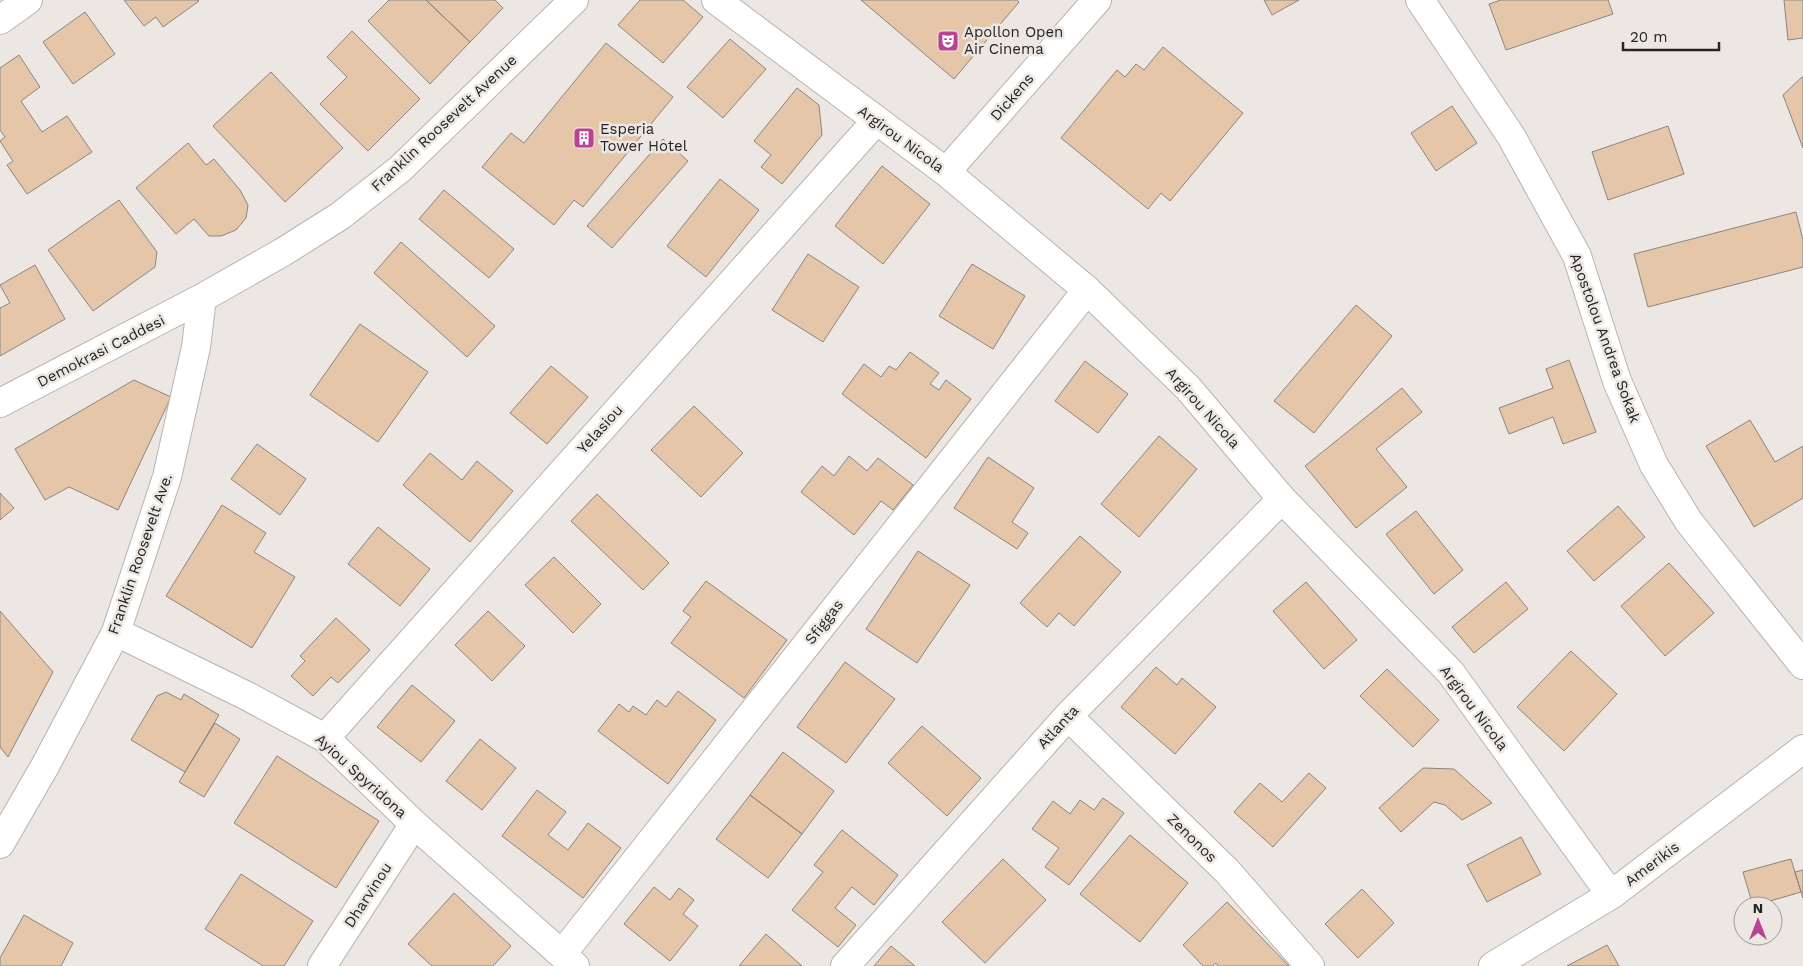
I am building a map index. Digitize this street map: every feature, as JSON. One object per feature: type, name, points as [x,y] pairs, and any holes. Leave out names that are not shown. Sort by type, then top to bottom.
[{"type":"street","points":[[0,20],[28,0]]},
{"type":"street","name":"Franklin Roosevelt Avenue","points":[[202,298],[292,247],[340,216],[400,168],[574,0]]},
{"type":"street","name":"Argirou Nicola","points":[[716,0],[946,172],[1087,290],[1188,388],[1282,499],[1451,673],[1611,895]]},
{"type":"street","name":"Dickens","points":[[946,172],[1097,0]]},
{"type":"street","name":"Apostolou Andrea Sokak","points":[[1420,0],[1511,136],[1577,256],[1617,381],[1654,465],[1689,522],[1803,666]]},
{"type":"street","name":"Yelasiou","points":[[325,738],[876,121]]},
{"type":"street","name":"Sfiggas","points":[[568,960],[1087,290]]},
{"type":"street","name":"Demokrasi Caddesi","points":[[0,403],[202,298]]},
{"type":"street","name":"Franklin Roosevelt Ave.","points":[[0,844],[45,766],[116,632],[167,477],[196,347],[202,298]]},
{"type":"street","name":"Atlanta","points":[[845,966],[1068,716],[1282,499]]},
{"type":"street","name":"Ayiou Spyridona","points":[[116,632],[247,696],[325,738],[414,824],[568,960]]},
{"type":"street","name":"Zenonos","points":[[1068,716],[1227,871],[1310,966]]},
{"type":"street","name":"Amerikis","points":[[1494,966],[1611,895],[1803,749]]},
{"type":"street","name":"Dharvinou","points":[[322,966],[414,824]]},
{"type":"building","points":[[124,0],[199,1],[163,27],[156,17],[144,26]]},
{"type":"building","points":[[389,0],[426,0],[470,42],[430,84],[368,21]]},
{"type":"building","points":[[426,0],[495,0],[503,8],[470,42]]},
{"type":"building","points":[[640,0],[683,0],[703,17],[663,63],[618,25]]},
{"type":"building","name":"Apollon Open Air Cinema","points":[[861,0],[1017,0],[1019,2],[954,79]]},
{"type":"building","points":[[1264,0],[1299,0],[1272,15]]},
{"type":"building","points":[[1501,0],[1608,0],[1613,14],[1506,50],[1489,4]]},
{"type":"building","points":[[1784,0],[1803,0],[1803,38],[1788,40]]},
{"type":"building","points":[[85,12],[115,54],[73,84],[43,42]]},
{"type":"building","points":[[352,31],[420,99],[368,151],[320,104],[347,77],[327,57]]},
{"type":"building","points":[[730,39],[766,69],[723,118],[687,87]]},
{"type":"building","name":"Esperia Tower Hotel","points":[[606,43],[673,97],[583,207],[574,200],[554,225],[482,167],[511,133],[524,143]]},
{"type":"building","points":[[1163,47],[1243,113],[1170,201],[1161,193],[1148,209],[1061,138],[1117,70],[1125,77],[1136,64],[1144,70]]},
{"type":"building","points":[[19,55],[40,87],[21,101],[42,132],[67,116],[92,152],[27,194],[7,165],[13,161],[0,141],[5,137],[0,130],[0,68]]},
{"type":"building","points":[[271,72],[343,148],[285,202],[213,126]]},
{"type":"building","points":[[1803,77],[1803,148],[1783,95]]},
{"type":"building","points":[[797,88],[819,105],[822,135],[782,184],[761,167],[771,155],[754,141]]},
{"type":"building","points":[[1452,106],[1477,143],[1436,171],[1411,133]]},
{"type":"building","points":[[1668,126],[1684,174],[1608,200],[1592,152]]},
{"type":"building","points":[[663,139],[688,161],[612,248],[587,226]]},
{"type":"building","points":[[188,143],[206,165],[214,159],[240,190],[248,205],[246,218],[236,230],[221,236],[209,236],[194,219],[176,234],[136,188]]},
{"type":"building","points":[[882,166],[930,204],[883,264],[835,226]]},
{"type":"building","points":[[720,179],[759,210],[706,277],[667,246]]},
{"type":"building","points":[[444,190],[514,249],[489,278],[419,219]]},
{"type":"building","points":[[119,200],[157,252],[155,267],[93,311],[48,250]]},
{"type":"building","points":[[1796,212],[1803,240],[1803,267],[1648,307],[1634,254]]},
{"type":"building","points":[[401,242],[495,326],[467,357],[374,273]]},
{"type":"building","points":[[808,254],[859,287],[823,342],[772,310]]},
{"type":"building","points":[[972,264],[1025,296],[993,349],[939,316]]},
{"type":"building","points":[[35,265],[65,319],[0,356],[0,308],[10,303],[0,285]]},
{"type":"building","points":[[1356,305],[1392,336],[1314,433],[1274,401]]},
{"type":"building","points":[[360,324],[428,372],[378,442],[310,395]]},
{"type":"building","points":[[910,352],[939,373],[930,384],[939,390],[946,380],[971,399],[926,458],[842,394],[864,364],[881,377],[889,366],[896,370]]},
{"type":"building","points":[[1569,360],[1596,432],[1563,444],[1553,417],[1509,434],[1499,408],[1553,388],[1546,369]]},
{"type":"building","points":[[1085,361],[1128,394],[1098,433],[1055,401]]},
{"type":"building","points":[[551,366],[588,397],[547,444],[510,413]]},
{"type":"building","points":[[134,380],[171,397],[118,510],[69,487],[45,500],[15,449]]},
{"type":"building","points":[[1402,388],[1422,412],[1376,449],[1407,487],[1356,528],[1305,466]]},
{"type":"building","points":[[694,406],[743,453],[701,497],[651,450]]},
{"type":"building","points":[[1750,420],[1775,462],[1803,446],[1803,498],[1754,527],[1706,446]]},
{"type":"building","points":[[1159,436],[1197,469],[1139,537],[1101,504]]},
{"type":"building","points":[[257,444],[306,479],[280,515],[231,479]]},
{"type":"building","points":[[430,453],[462,480],[477,461],[513,491],[470,542],[403,485]]},
{"type":"building","points":[[849,456],[867,471],[878,458],[913,485],[893,510],[881,501],[854,535],[801,492],[822,466],[834,476]]},
{"type":"building","points":[[988,457],[1034,488],[1012,522],[1028,533],[1017,549],[954,508]]},
{"type":"building","points":[[0,493],[14,508],[0,520]]},
{"type":"building","points":[[597,494],[669,563],[643,590],[571,521]]},
{"type":"building","points":[[222,505],[266,533],[254,552],[295,577],[252,648],[166,596]]},
{"type":"building","points":[[1618,506],[1645,537],[1594,581],[1567,551]]},
{"type":"building","points":[[1416,511],[1463,570],[1434,594],[1386,534]]},
{"type":"building","points":[[378,527],[430,569],[400,606],[348,564]]},
{"type":"building","points":[[1080,536],[1121,572],[1074,626],[1059,613],[1047,627],[1020,603]]},
{"type":"building","points":[[918,551],[970,585],[917,663],[866,629]]},
{"type":"building","points":[[554,557],[601,604],[573,633],[525,585]]},
{"type":"building","points":[[1669,563],[1714,613],[1665,656],[1621,606]]},
{"type":"building","points":[[706,581],[787,640],[744,698],[671,643],[691,617],[683,611]]},
{"type":"building","points":[[1306,582],[1357,640],[1324,669],[1273,611]]},
{"type":"building","points":[[1506,582],[1528,609],[1474,653],[1452,627]]},
{"type":"building","points":[[0,611],[53,672],[8,757],[0,747]]},
{"type":"building","points":[[488,611],[525,646],[492,681],[455,645]]},
{"type":"building","points":[[336,618],[370,650],[338,683],[331,677],[313,696],[291,676],[305,661],[300,656]]},
{"type":"building","points":[[1571,651],[1617,694],[1564,751],[1517,707]]},
{"type":"building","points":[[845,662],[895,699],[846,763],[797,727]]},
{"type":"building","points":[[1156,667],[1177,685],[1182,678],[1216,707],[1175,754],[1121,707]]},
{"type":"building","points":[[1387,669],[1439,720],[1413,747],[1360,696]]},
{"type":"building","points":[[412,685],[455,721],[421,762],[377,727]]},
{"type":"building","points":[[678,691],[716,720],[668,784],[598,731],[619,704],[629,712],[633,706],[646,715],[657,700],[666,707]]},
{"type":"building","points":[[166,692],[181,700],[184,694],[219,715],[185,772],[131,740],[157,696]]},
{"type":"building","points":[[215,723],[240,739],[204,797],[179,782]]},
{"type":"building","points":[[922,726],[981,778],[947,816],[888,763]]},
{"type":"building","points":[[480,739],[516,768],[482,810],[446,781]]},
{"type":"building","points":[[783,752],[834,791],[802,834],[750,795]]},
{"type":"building","points":[[277,756],[379,821],[336,888],[234,823]]},
{"type":"building","points":[[1423,768],[1454,769],[1492,803],[1462,820],[1445,805],[1434,802],[1401,832],[1379,808]]},
{"type":"building","points":[[1309,773],[1326,788],[1273,847],[1234,812],[1260,783],[1282,802]]},
{"type":"building","points":[[537,790],[566,812],[548,835],[568,850],[588,823],[621,848],[583,898],[502,836]]},
{"type":"building","points":[[750,795],[802,834],[768,878],[716,839]]},
{"type":"building","points":[[1103,798],[1124,813],[1069,885],[1045,867],[1059,848],[1032,829],[1053,801],[1070,814],[1080,800],[1094,810]]},
{"type":"building","points":[[842,830],[898,875],[874,905],[852,887],[835,908],[856,925],[838,947],[792,910],[823,872],[814,865]]},
{"type":"building","points":[[1130,835],[1188,883],[1140,942],[1080,894]]},
{"type":"building","points":[[1521,837],[1541,874],[1487,902],[1467,865]]},
{"type":"building","points":[[1003,859],[1046,900],[985,963],[942,922]]},
{"type":"building","points":[[1791,859],[1801,892],[1783,897],[1750,896],[1743,872]]},
{"type":"building","points":[[1803,870],[1803,898],[1795,872]]},
{"type":"building","points":[[241,874],[313,921],[284,966],[263,966],[205,929]]},
{"type":"building","points":[[654,887],[670,900],[679,888],[694,900],[683,914],[698,926],[670,961],[624,924]]},
{"type":"building","points":[[1362,889],[1394,923],[1358,958],[1325,924]]},
{"type":"building","points":[[454,893],[511,946],[493,966],[432,966],[408,944]]},
{"type":"building","points":[[1227,902],[1289,966],[1218,966],[1216,963],[1213,966],[1203,966],[1183,945]]},
{"type":"building","points":[[24,915],[73,943],[61,966],[0,966],[0,958]]},
{"type":"building","points":[[766,934],[802,966],[739,966]]},
{"type":"building","points":[[1607,945],[1619,966],[1567,966]]},
{"type":"building","points":[[891,946],[915,966],[874,966]]},
{"type":"place","name":"Apollon Open Air Cinema","points":[[948,41]]},
{"type":"place","name":"Esperia Tower Hotel","points":[[584,138]]}]
